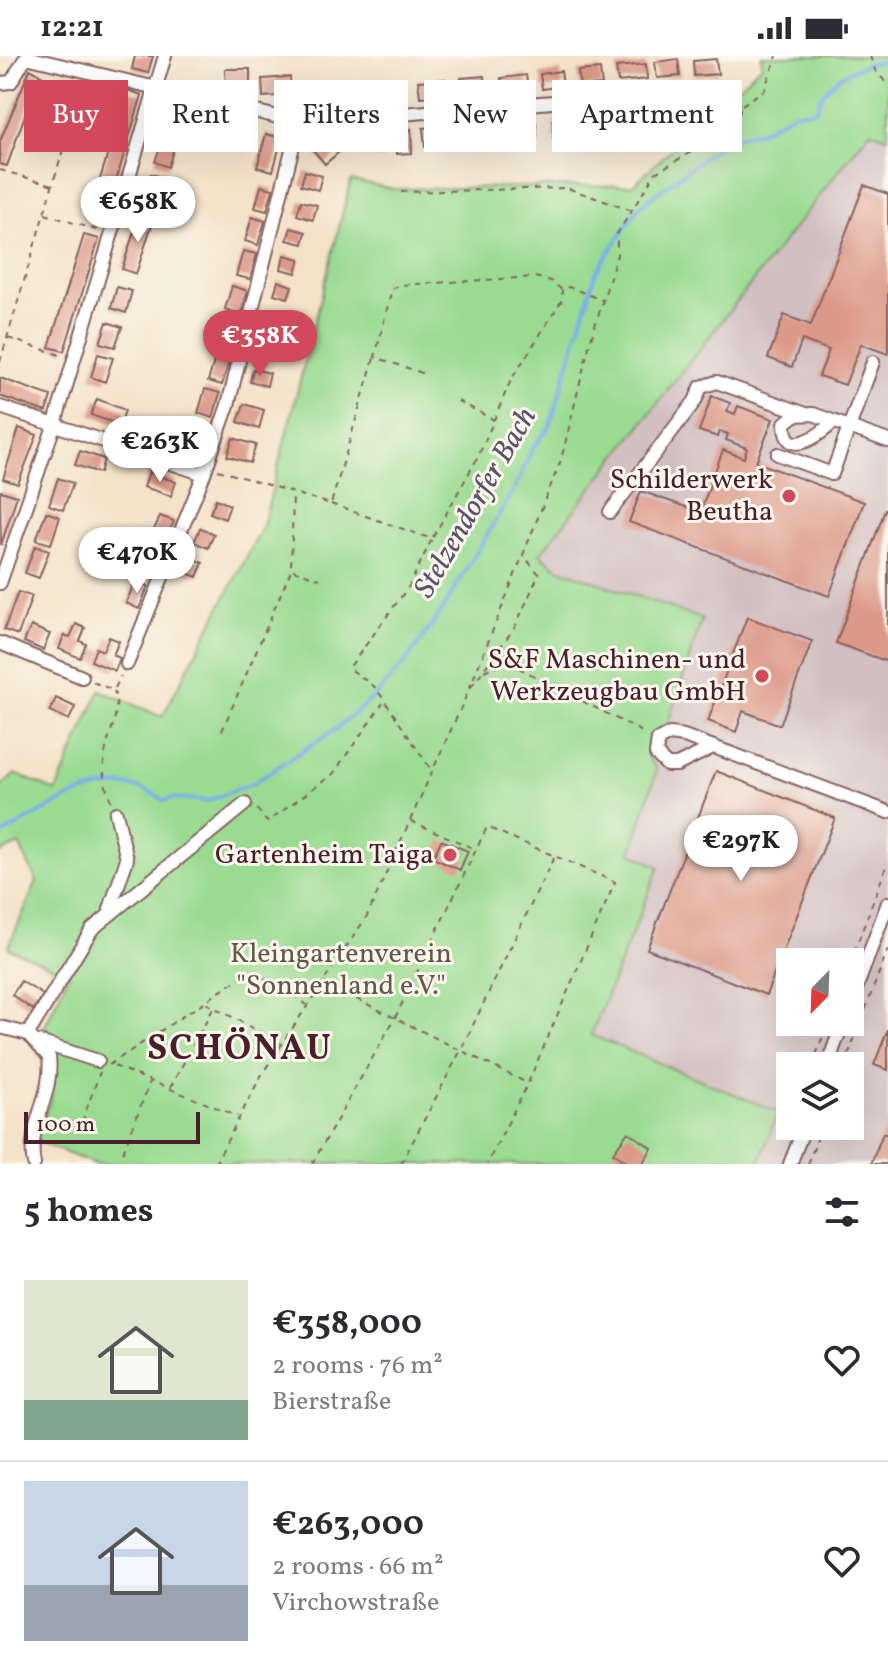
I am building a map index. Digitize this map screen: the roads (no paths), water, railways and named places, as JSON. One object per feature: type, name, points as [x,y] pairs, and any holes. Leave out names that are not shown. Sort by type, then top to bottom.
[{"type":"street","points":[[159,80],[165,56]]},
{"type":"street","points":[[1,86],[11,82],[26,57],[144,84]]},
{"type":"street","points":[[408,113],[552,102]]},
{"type":"street","points":[[0,583],[55,423],[144,130]]},
{"type":"street","points":[[127,664],[206,471],[242,355],[292,152]]},
{"type":"street","points":[[778,454],[832,474],[873,362]]},
{"type":"street","points":[[610,512],[695,401],[701,387],[717,382],[888,441]]},
{"type":"street","points":[[0,407],[206,471]]},
{"type":"street","points":[[803,413],[785,423],[788,439],[798,444],[809,443],[833,422]]},
{"type":"street","points":[[0,643],[82,677]]},
{"type":"street","points":[[713,747],[677,765],[667,765],[656,754],[658,740],[670,734],[684,736],[888,812]]},
{"type":"street","points":[[34,1038],[92,929],[109,911],[245,804]]},
{"type":"street","points":[[109,911],[127,859],[116,813]]},
{"type":"street","points":[[864,967],[888,903]]},
{"type":"street","points":[[0,1027],[98,1061]]},
{"type":"street","points":[[34,1038],[49,1057],[51,1069],[49,1086],[33,1133],[34,1164]]},
{"type":"street","points":[[790,1164],[799,1140]]},
{"type":"waterway","name":"Stelzendorfer Bach","points":[[0,836],[59,803],[102,787],[124,786],[144,790],[164,801],[172,798],[207,801],[252,784],[336,729],[374,697],[405,663],[441,612],[516,486],[533,448],[550,426],[596,272],[639,207],[727,140],[761,131],[794,113],[816,110],[820,99],[834,81],[854,69],[888,61]]},
{"type":"place","name":"Schilderwerk Beutha","points":[[789,496]]},
{"type":"place","name":"S&F Maschinen- und Werkzeugbau GmbH","points":[[762,676]]},
{"type":"place","name":"Gartenheim Taiga","points":[[450,855]]},
{"type":"district","name":"SCHÖNAU","points":[[240,1050]]},
{"type":"park label","name":"Kleingartenverein \"Sonnenland e.V.\"","points":[[341,970]]}]
